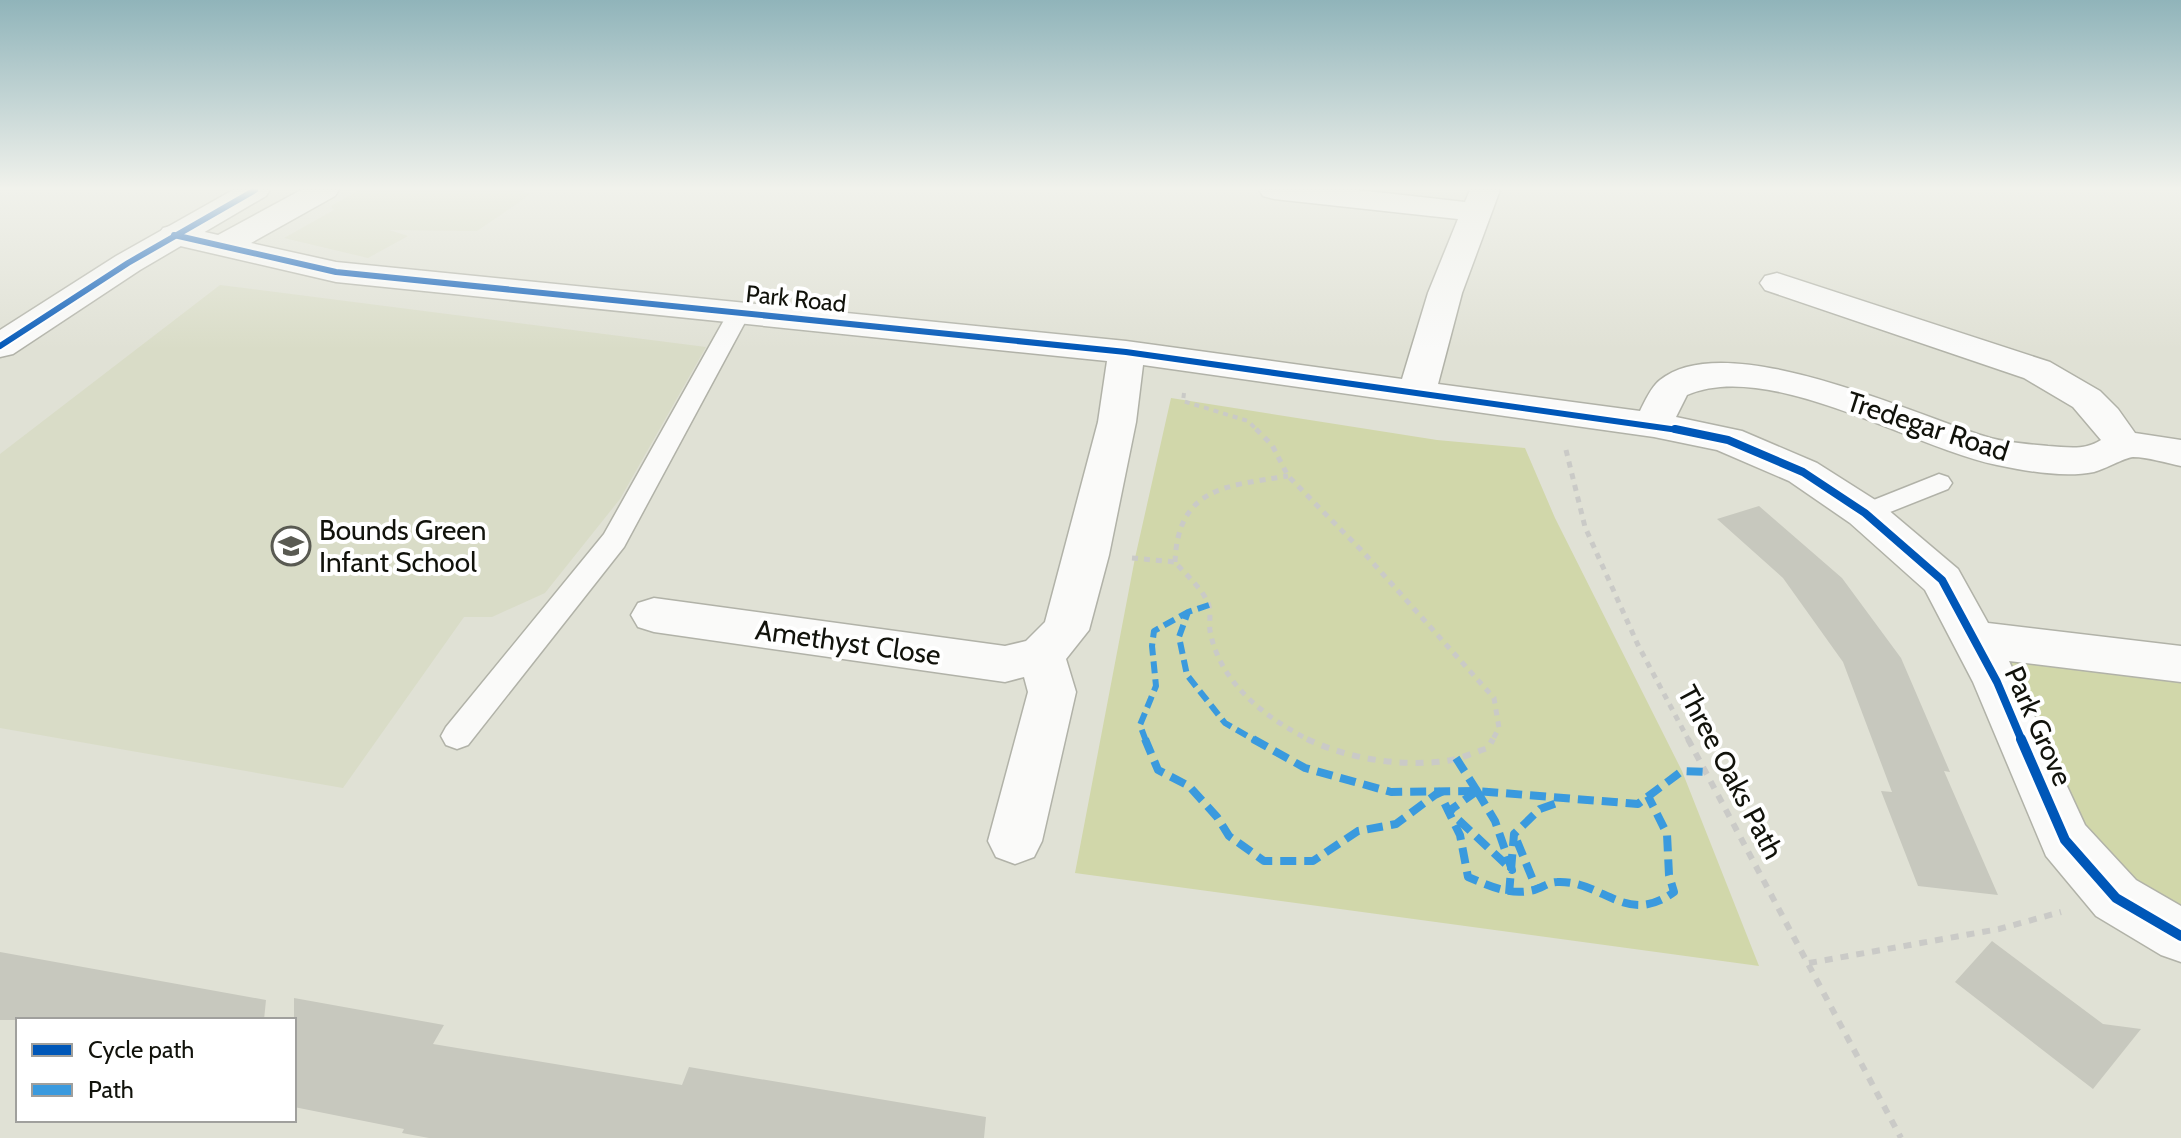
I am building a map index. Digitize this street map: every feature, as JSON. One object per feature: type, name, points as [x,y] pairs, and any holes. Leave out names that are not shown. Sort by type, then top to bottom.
[{"type":"street","points":[[0,346],[161,243]]},
{"type":"street","name":"Park Road","points":[[209,243],[336,272],[1126,352],[1416,394]]},
{"type":"street","points":[[222,246],[227,243]]},
{"type":"street","points":[[1416,394],[1445,293],[1464,243]]},
{"type":"street","points":[[1777,283],[2037,370],[2093,402],[2108,418],[2122,443],[2181,453]]},
{"type":"street","points":[[1015,841],[1052,692],[1041,655],[1066,630],[1087,555],[1117,422],[1126,352]]},
{"type":"street","name":"Tredegar Road","points":[[1654,425],[1673,388],[1694,377],[1723,372],[1833,396],[1977,448],[2013,456],[2085,462],[2110,455],[2122,443]]},
{"type":"street","name":"Park Grove","points":[[1416,394],[1654,425],[1728,440],[1803,472],[1865,513],[1942,580],[1997,682],[2065,840],[2116,898],[2181,936]]},
{"type":"street","name":"Amethyst Close","points":[[654,615],[1005,664],[1041,655]]},
{"type":"street","name":"Park Grove","points":[[1974,639],[2181,664]]},
{"type":"lane","points":[[457,736],[614,540],[739,313]]},
{"type":"lane","points":[[1865,513],[1939,483]]},
{"type":"path","points":[[1186,360],[1183,401],[1248,421],[1272,445],[1288,476],[1364,553],[1494,698],[1499,728],[1488,748],[1448,761],[1384,762],[1322,746],[1279,725],[1253,704],[1222,667],[1210,631],[1209,605],[1175,562],[1174,537],[1185,510],[1210,493],[1242,483],[1288,476]]},
{"type":"path","points":[[1087,555],[1175,562]]},
{"type":"path","points":[[1809,963],[1999,929],[2116,898]]},
{"type":"shaded area","points":[[305,243],[395,243],[368,258]]},
{"type":"shaded area","name":"Bounds Green Infant School","points":[[220,285],[706,347],[620,499],[545,593],[492,617],[464,617],[343,788],[0,728],[0,454]]},
{"type":"green space","points":[[1171,398],[1437,440],[1525,448],[1555,518],[1682,771],[1759,966],[1075,873],[1135,558]]},
{"type":"green space","points":[[1995,654],[2181,676],[2181,919],[2076,837]]},
{"type":"building","points":[[1759,506],[1842,578],[1901,658],[1950,772],[1944,771],[1998,895],[1918,886],[1881,791],[1892,792],[1843,662],[1783,578],[1717,519]]},
{"type":"building","points":[[1992,941],[2103,1024],[2141,1029],[2093,1089],[1955,982]]},
{"type":"building","points":[[0,952],[266,1000],[264,1018],[0,1020]]},
{"type":"building","points":[[294,998],[444,1025],[433,1044],[682,1085],[689,1067],[986,1117],[984,1138],[429,1138],[402,1133],[404,1129],[296,1107]]},
{"type":"marked path","points":[[1209,605],[1188,612],[1179,637],[1187,675],[1225,723],[1305,768],[1391,792],[1477,791],[1638,804],[1682,771],[1706,772]]},
{"type":"marked path","points":[[1188,612],[1154,631],[1152,646],[1156,686],[1140,725],[1158,770],[1189,786],[1217,817],[1229,836],[1264,861],[1313,861],[1358,831],[1396,824],[1439,792],[1460,835],[1468,877],[1500,890],[1515,892],[1537,889],[1554,882],[1571,883],[1630,905],[1645,906],[1660,902],[1674,892],[1669,875],[1667,834],[1648,796]]},
{"type":"marked path","points":[[1456,758],[1492,814],[1512,870],[1449,811],[1477,791]]},
{"type":"marked path","points":[[1509,894],[1514,834],[1540,809],[1560,802]]},
{"type":"marked path","points":[[1517,841],[1537,890]]},
{"type":"cycle path","points":[[0,346],[163,243]]},
{"type":"cycle path","points":[[209,243],[336,272],[1126,352],[1654,425],[1728,440],[1803,472],[1865,513],[1942,580],[1997,682],[2065,840],[2116,898],[2181,936]]},
{"type":"place","name":"Bounds Green Infant School","points":[[291,546]]}]
